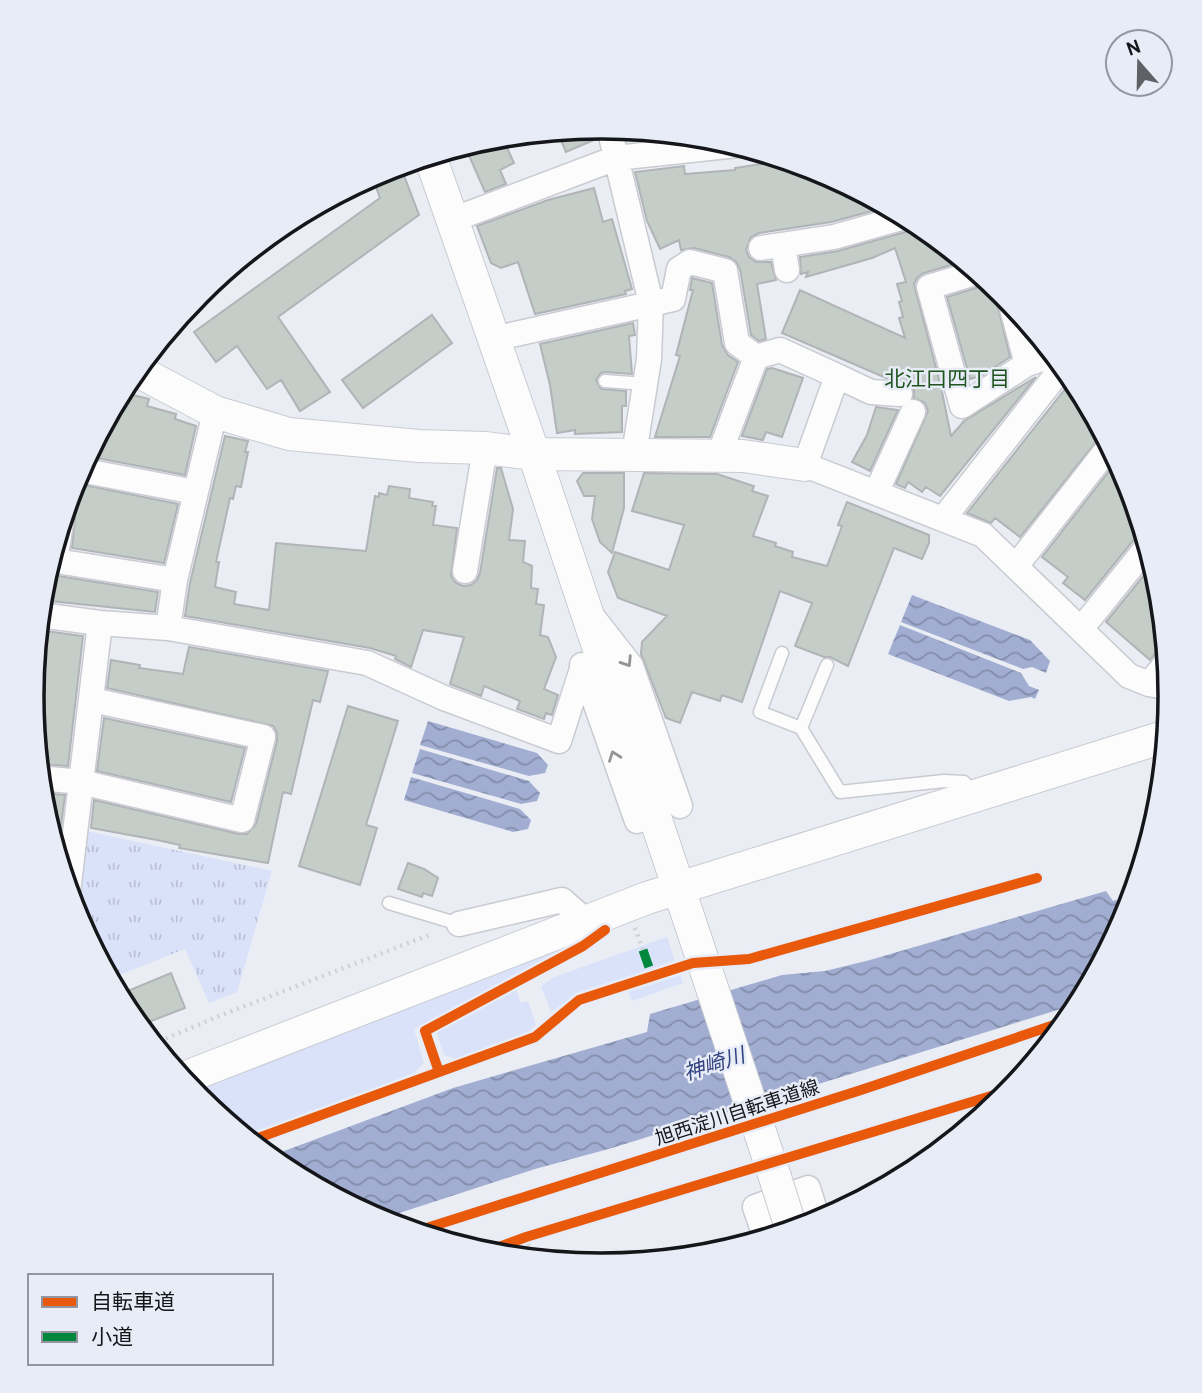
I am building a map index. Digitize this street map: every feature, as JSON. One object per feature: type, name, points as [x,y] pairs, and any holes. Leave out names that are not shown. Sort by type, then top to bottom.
[{"type":"street","points":[[612,139],[651,303],[649,359],[634,454]]},
{"type":"street","points":[[452,220],[616,158],[702,149]]},
{"type":"street","points":[[433,165],[534,454],[789,1221]]},
{"type":"street","points":[[788,270],[772,247],[898,225]]},
{"type":"street","points":[[494,340],[673,299],[679,269],[690,262],[725,271],[737,342],[755,357]]},
{"type":"street","points":[[965,276],[929,287],[962,406],[1027,364],[1044,358]]},
{"type":"street","points":[[1017,325],[1027,364]]},
{"type":"street","points":[[755,357],[780,351],[871,392],[907,403],[876,493]]},
{"type":"street","points":[[719,455],[755,357]]},
{"type":"street","points":[[943,519],[1056,375]]},
{"type":"street","points":[[146,376],[215,412],[289,434],[534,454],[743,456],[805,466],[983,535],[1129,676],[1158,686]]},
{"type":"street","points":[[805,466],[837,376]]},
{"type":"street","points":[[168,628],[175,580],[215,412]]},
{"type":"street","points":[[465,571],[485,449]]},
{"type":"street","points":[[1016,566],[1103,455]]},
{"type":"street","points":[[91,472],[195,492]]},
{"type":"street","points":[[1081,629],[1140,555]]},
{"type":"street","points":[[60,562],[175,580]]},
{"type":"street","points":[[50,616],[168,628],[367,663],[444,698],[559,741],[582,669],[585,608]]},
{"type":"street","points":[[585,608],[631,666],[680,806]]},
{"type":"street","points":[[71,868],[100,623]]},
{"type":"street","points":[[582,669],[637,821]]},
{"type":"street","points":[[50,779],[81,782],[242,820],[263,737],[92,700]]},
{"type":"street","points":[[192,1075],[586,921],[682,899],[974,794],[1156,739]]},
{"type":"street","points":[[459,924],[562,900],[586,921]]},
{"type":"street","points":[[763,1229],[755,1207],[808,1188],[815,1211]]},
{"type":"lane","points":[[605,381],[645,384]]},
{"type":"lane","points":[[782,653],[760,712],[802,728],[840,792],[944,781],[964,782],[974,794]]},
{"type":"lane","points":[[802,728],[827,665]]},
{"type":"lane","points":[[388,903],[459,924]]},
{"type":"path","points":[[632,919],[643,950]]},
{"type":"path","points":[[162,1040],[459,924]]},
{"type":"path","points":[[527,1249],[521,1239],[540,1233]]},
{"type":"green space","points":[[82,830],[272,871],[237,992],[209,1003],[185,949],[118,975],[77,886]]},
{"type":"green space","points":[[667,937],[676,964],[575,996],[551,1012],[541,986],[554,977]]},
{"type":"green space","points":[[580,939],[578,944],[414,1029],[424,1063],[414,1073],[255,1133],[201,1085]]},
{"type":"green space","points":[[679,971],[683,983],[632,1001],[628,990]]},
{"type":"green space","points":[[515,987],[521,1003],[528,1001],[536,1025],[525,1035],[456,1059],[444,1055],[436,1031]]},
{"type":"water","points":[[912,595],[1030,640],[1050,661],[1046,673],[1032,667],[1023,669],[901,622]]},
{"type":"water","points":[[900,625],[1021,673],[1029,686],[1039,690],[1035,699],[1031,697],[1009,701],[888,654]]},
{"type":"water","points":[[428,721],[537,753],[548,765],[545,773],[529,776],[420,745]]},
{"type":"water","points":[[420,749],[529,781],[540,793],[537,801],[521,804],[412,773]]},
{"type":"water","points":[[411,777],[520,809],[531,820],[528,829],[513,832],[404,800]]},
{"type":"water","name":"神崎川","points":[[1106,891],[1113,901],[1120,899],[1101,943],[1062,1008],[612,1148],[535,1169],[396,1214],[322,1179],[280,1152],[453,1088],[647,1032],[650,1014],[782,975],[825,971]]},
{"type":"building","points":[[596,139],[566,152],[561,140]]},
{"type":"building","points":[[507,148],[514,163],[500,170],[506,184],[485,192],[469,155]]},
{"type":"building","points":[[763,164],[814,182],[873,211],[831,222],[759,233],[751,237],[746,250],[749,257],[756,262],[771,262],[776,280],[757,284],[766,339],[759,341],[751,335],[740,269],[736,262],[729,257],[694,248],[681,250],[679,240],[660,249],[647,221],[635,172],[684,166],[685,174]]},
{"type":"building","points":[[404,176],[419,215],[278,317],[330,392],[300,411],[281,380],[267,389],[237,346],[216,362],[194,332],[380,198],[376,187]]},
{"type":"building","points":[[594,188],[603,222],[612,219],[632,289],[625,291],[626,294],[535,314],[518,262],[501,268],[491,263],[477,226],[548,200]]},
{"type":"building","points":[[908,231],[952,265],[924,273],[914,284],[951,436],[964,421],[1036,377],[940,496],[926,487],[922,492],[908,482],[905,488],[896,484],[928,411],[925,403],[914,398],[914,390],[909,382],[886,378],[782,333],[800,290],[905,338],[899,318],[903,317],[897,284],[906,282],[895,248],[872,258],[806,277],[808,272],[801,274],[800,257],[838,251]]},
{"type":"building","points":[[692,278],[712,283],[722,345],[728,355],[738,362],[710,437],[655,437],[680,356],[676,355],[693,290],[690,290]]},
{"type":"building","points":[[978,287],[995,302],[1010,357],[981,376],[970,379],[947,297]]},
{"type":"building","points":[[432,315],[452,343],[363,408],[342,380]]},
{"type":"building","points":[[633,323],[635,335],[629,336],[632,374],[605,372],[596,380],[601,389],[626,391],[626,406],[622,406],[622,432],[575,434],[575,430],[557,433],[550,385],[540,344]]},
{"type":"building","points":[[772,368],[803,378],[782,437],[766,432],[763,440],[742,436],[767,369]]},
{"type":"building","points":[[1065,389],[1096,441],[1020,537],[995,518],[991,523],[967,513]]},
{"type":"building","points":[[133,395],[149,399],[147,406],[176,414],[175,419],[196,426],[185,475],[97,458]]},
{"type":"building","points":[[876,407],[898,410],[870,471],[852,462],[867,435]]},
{"type":"building","points":[[225,436],[248,441],[245,452],[248,452],[241,487],[236,486],[233,499],[230,498],[216,562],[219,562],[215,587],[236,592],[234,604],[269,610],[276,543],[366,551],[375,496],[379,497],[379,493],[387,495],[389,486],[410,489],[409,498],[433,502],[432,506],[436,506],[433,525],[457,528],[451,576],[456,583],[471,585],[480,573],[497,468],[501,468],[513,509],[509,540],[525,541],[523,562],[532,566],[531,588],[538,589],[536,604],[544,605],[540,635],[548,637],[556,657],[544,689],[558,695],[552,715],[546,713],[544,719],[517,709],[520,701],[484,686],[481,696],[450,684],[464,637],[423,630],[411,667],[395,659],[396,656],[370,648],[185,616],[190,583]]},
{"type":"building","points":[[1110,470],[1135,538],[1085,600],[1063,583],[1068,577],[1042,557]]},
{"type":"building","points":[[583,473],[624,473],[624,508],[612,553],[600,542],[592,519],[595,496],[584,496],[577,481]]},
{"type":"building","points":[[644,473],[717,474],[754,486],[752,491],[768,496],[753,536],[793,552],[792,557],[827,566],[842,526],[838,525],[847,502],[929,535],[929,543],[922,559],[894,548],[848,666],[795,646],[812,603],[780,591],[742,702],[722,695],[720,701],[692,692],[680,723],[666,718],[641,654],[642,642],[667,616],[618,598],[608,572],[615,552],[669,570],[684,525],[632,511]]},
{"type":"building","points":[[85,485],[178,504],[164,563],[72,548],[73,516]]},
{"type":"building","points":[[1145,574],[1156,652],[1150,660],[1106,622]]},
{"type":"building","points":[[57,576],[158,592],[155,612],[52,601]]},
{"type":"building","points":[[48,631],[83,636],[68,766],[49,765],[44,696]]},
{"type":"building","points":[[189,647],[328,671],[320,702],[313,700],[291,794],[283,792],[268,863],[179,848],[180,845],[91,828],[94,800],[239,834],[247,834],[256,824],[277,741],[277,732],[273,726],[107,688],[111,660],[140,665],[139,668],[183,674]]},
{"type":"building","points":[[348,706],[398,721],[366,825],[377,828],[360,885],[299,866]]},
{"type":"building","points":[[104,718],[245,748],[231,802],[97,771]]},
{"type":"building","points":[[52,794],[65,795],[60,830]]},
{"type":"building","points":[[408,863],[438,878],[432,896],[423,893],[422,897],[398,889]]},
{"type":"building","points":[[171,973],[185,1008],[149,1022],[128,991]]},
{"type":"marked path","points":[[643,950],[652,976]]},
{"type":"cycle path","points":[[260,1137],[535,1037],[579,1000],[693,963],[749,959],[1037,878]]},
{"type":"cycle path","points":[[439,1072],[425,1031],[583,946],[605,930]]},
{"type":"cycle path","name":"旭西淀川自転車道線","points":[[431,1227],[861,1090],[1050,1027]]},
{"type":"cycle path","points":[[504,1245],[988,1097]]},
{"type":"district","name":"北江口四丁目","points":[[947,379]]}]
